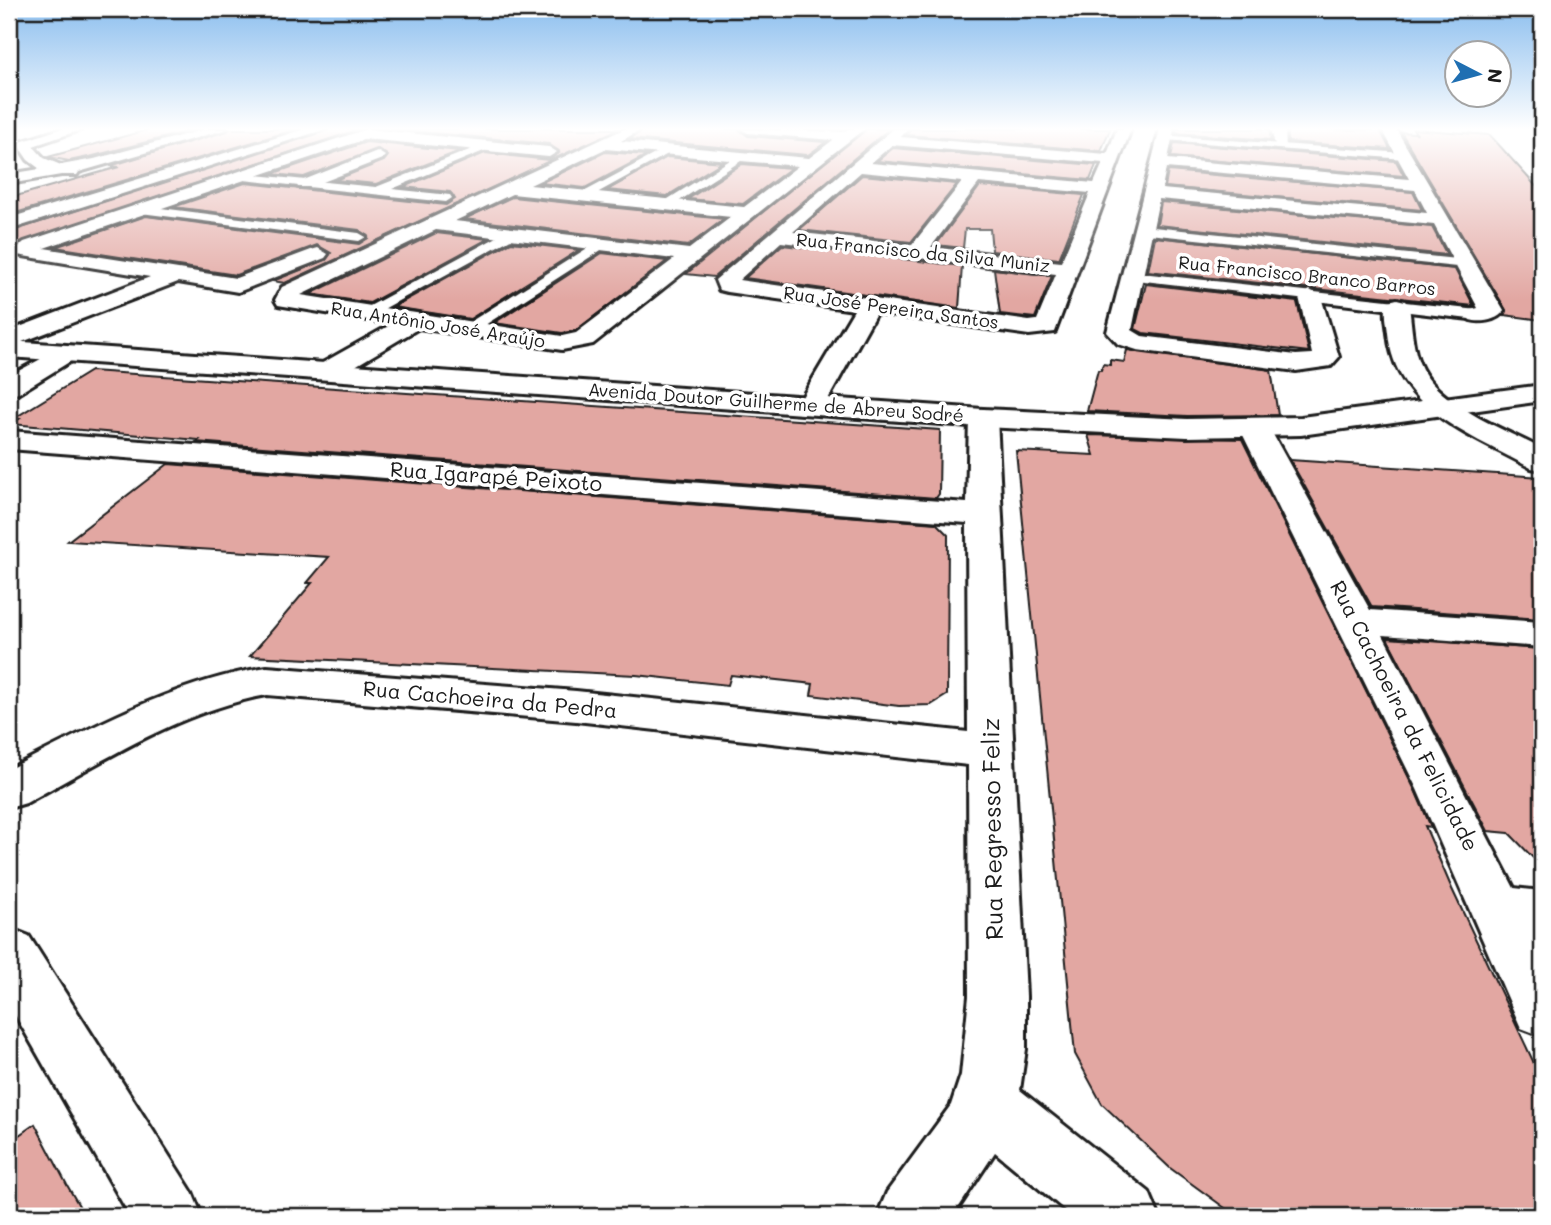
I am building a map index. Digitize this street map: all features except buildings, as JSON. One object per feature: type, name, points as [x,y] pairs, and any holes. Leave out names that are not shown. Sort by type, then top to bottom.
[{"type":"street","points":[[9,225],[133,186]]},
{"type":"street","points":[[205,186],[25,248],[27,253],[233,285],[249,283],[381,228]]},
{"type":"street","points":[[413,213],[472,186]]},
{"type":"street","points":[[432,224],[512,186]]},
{"type":"street","points":[[432,224],[690,255],[782,186]]},
{"type":"street","points":[[776,236],[834,186]]},
{"type":"street","points":[[917,252],[968,186]]},
{"type":"street","points":[[1068,186],[1101,189]]},
{"type":"street","points":[[1070,269],[1102,186]]},
{"type":"street","points":[[1155,186],[1119,332],[1127,340],[1296,362],[1322,361],[1326,357],[1310,297]]},
{"type":"street","points":[[1422,186],[1492,311],[1478,315]]},
{"type":"street","points":[[509,188],[747,213]]},
{"type":"street","points":[[1153,193],[1440,220]]},
{"type":"street","name":"Rua Antônio José Araújo","points":[[432,224],[290,292],[286,300],[465,331],[562,343],[584,339],[690,255]]},
{"type":"street","name":"Rua Francisco da Silva Muniz","points":[[776,236],[1070,269]]},
{"type":"street","name":"Rua José Pereira Santos","points":[[776,236],[726,280],[727,285],[1029,328],[1048,325],[1070,269]]},
{"type":"street","points":[[9,341],[173,276]]},
{"type":"street","points":[[812,404],[869,305]]},
{"type":"street","points":[[1397,306],[1409,372],[1440,405],[1542,461]]},
{"type":"street","points":[[326,372],[412,322]]},
{"type":"street","name":"Avenida Doutor Guilherme de Abreu Sodré","points":[[9,349],[983,418],[1255,429],[1301,426],[1542,393]]},
{"type":"street","points":[[9,387],[65,354]]},
{"type":"street","name":"Rua Regresso Feliz","points":[[911,1216],[953,1157],[985,1103],[996,1046],[993,751],[983,514],[983,418]]},
{"type":"street","name":"Rua Cachoeira da Felicidade","points":[[1255,429],[1358,621],[1521,911],[1542,1009]]},
{"type":"street","name":"Rua Igarapé Peixoto","points":[[9,440],[983,514]]},
{"type":"street","points":[[1358,621],[1542,634]]},
{"type":"street","name":"Rua Cachoeira da Pedra","points":[[9,790],[183,703],[238,684],[267,681],[576,706],[993,751]]},
{"type":"street","points":[[9,953],[168,1216]]},
{"type":"street","points":[[985,1103],[1125,1216]]},
{"type":"lane","points":[[333,186],[446,198]]},
{"type":"lane","points":[[376,191],[388,186]]},
{"type":"lane","points":[[584,195],[601,186]]},
{"type":"lane","points":[[666,204],[695,186]]},
{"type":"lane","points":[[137,209],[359,237]]},
{"type":"lane","points":[[1144,230],[1466,264]]},
{"type":"lane","points":[[363,314],[513,234]]},
{"type":"lane","points":[[465,331],[602,245]]},
{"type":"lane","name":"Rua Francisco Branco Barros","points":[[1132,276],[1478,315]]},
{"type":"green space","points":[[1175,186],[1402,188],[1415,212],[1174,190]]}]
